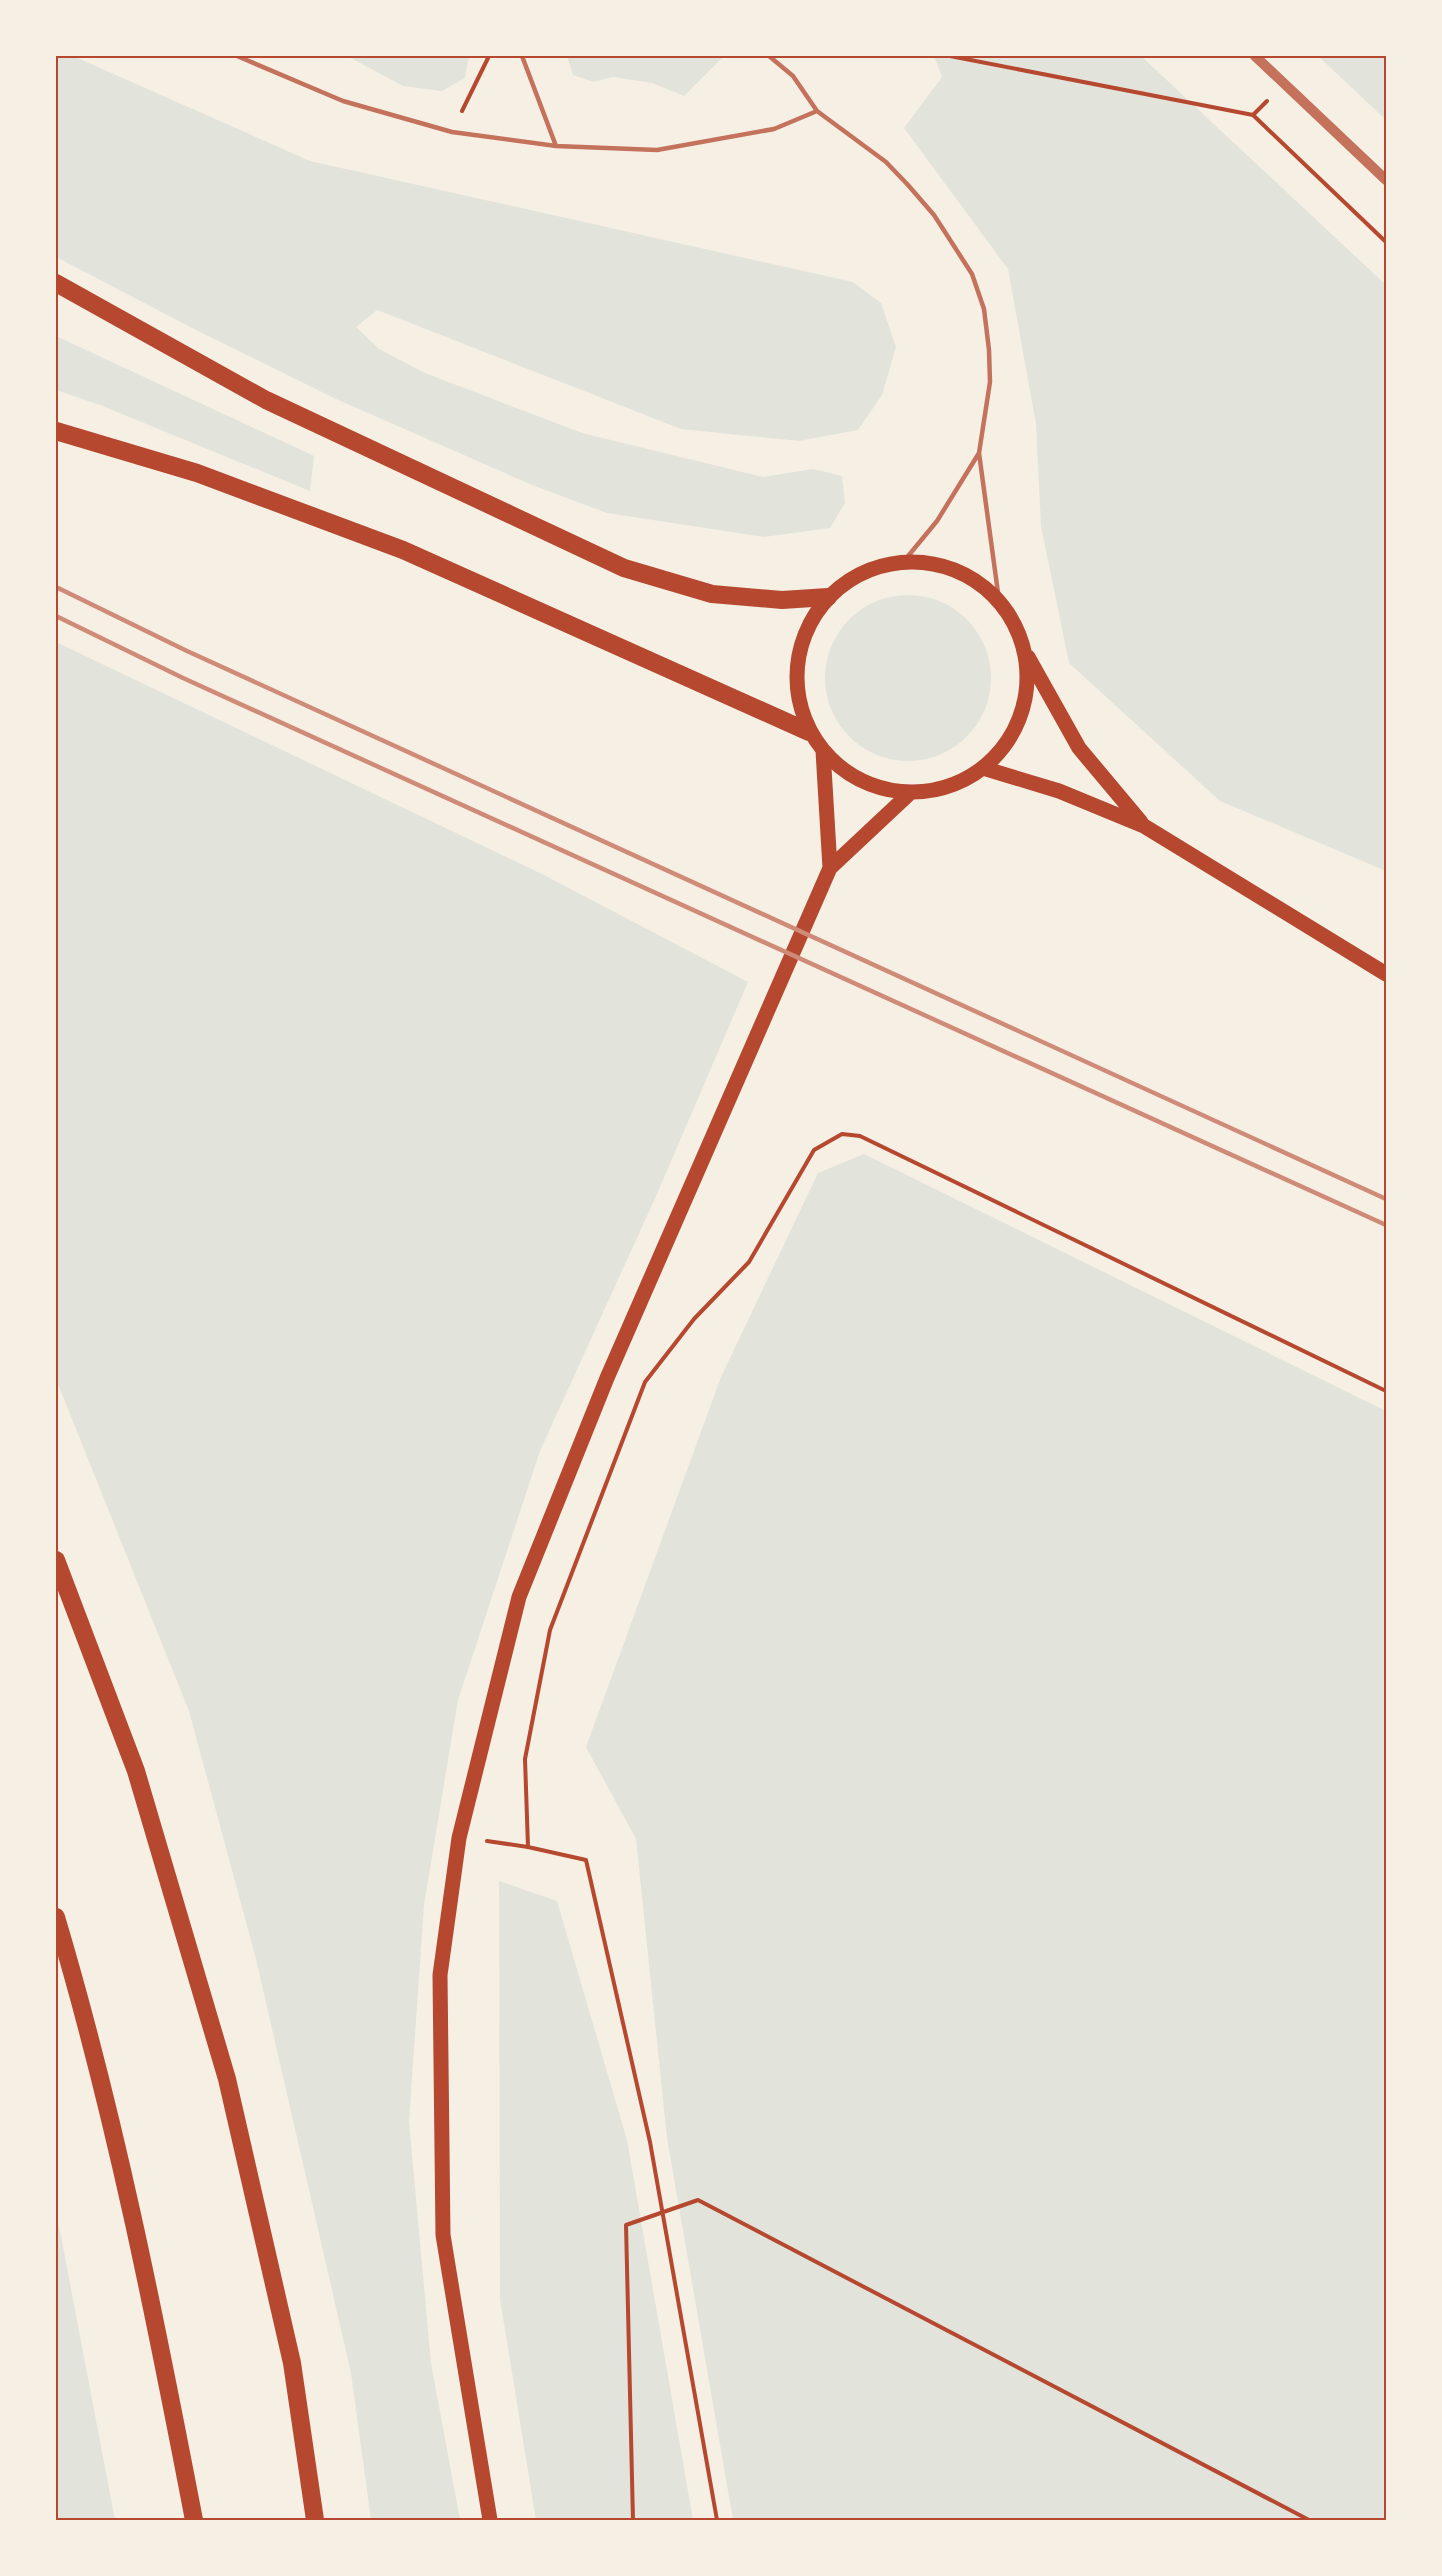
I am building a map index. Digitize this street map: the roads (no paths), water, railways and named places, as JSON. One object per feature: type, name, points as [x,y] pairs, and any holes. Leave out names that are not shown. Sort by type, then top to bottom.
[{"type":"highway","points":[[56,283],[266,400],[624,568],[712,594],[782,600],[828,597]]},
{"type":"highway","points":[[56,431],[197,473],[403,550],[576,625],[809,732]]},
{"type":"highway","points":[[56,1560],[136,1771],[227,2079],[292,2363],[315,2520]]},
{"type":"highway","points":[[56,1917],[116,2139],[155,2318],[194,2520]]},
{"type":"main road","points":[[1025,652],[1027,684],[1021,716],[1006,745],[983,768],[961,782],[936,790],[910,793],[878,788],[847,773],[822,752],[809,732],[798,696],[796,676],[800,648],[811,621],[828,597],[850,579],[867,571],[904,561],[931,562],[956,570],[979,583],[999,600],[1015,625],[1025,652],[1079,748],[1144,826]]},
{"type":"main road","points":[[822,752],[830,868]]},
{"type":"main road","points":[[983,768],[1059,791],[1144,826],[1386,974]]},
{"type":"main road","points":[[490,2520],[443,2235],[440,1975],[459,1838],[519,1597],[607,1378],[830,868],[910,793]]},
{"type":"street","points":[[1255,56],[1386,180]]},
{"type":"lane","points":[[237,56],[343,101],[452,132],[556,146],[657,150],[774,129],[817,111]]},
{"type":"lane","points":[[522,56],[556,146]]},
{"type":"lane","points":[[769,56],[793,76],[817,111],[886,162],[908,185],[934,215],[972,274],[984,309],[990,382],[979,453],[999,600]]},
{"type":"lane","points":[[904,561],[937,521],[979,453]]},
{"type":"railway","points":[[56,587],[187,651],[1386,1199]]},
{"type":"railway","points":[[56,616],[183,678],[1386,1225]]}]
